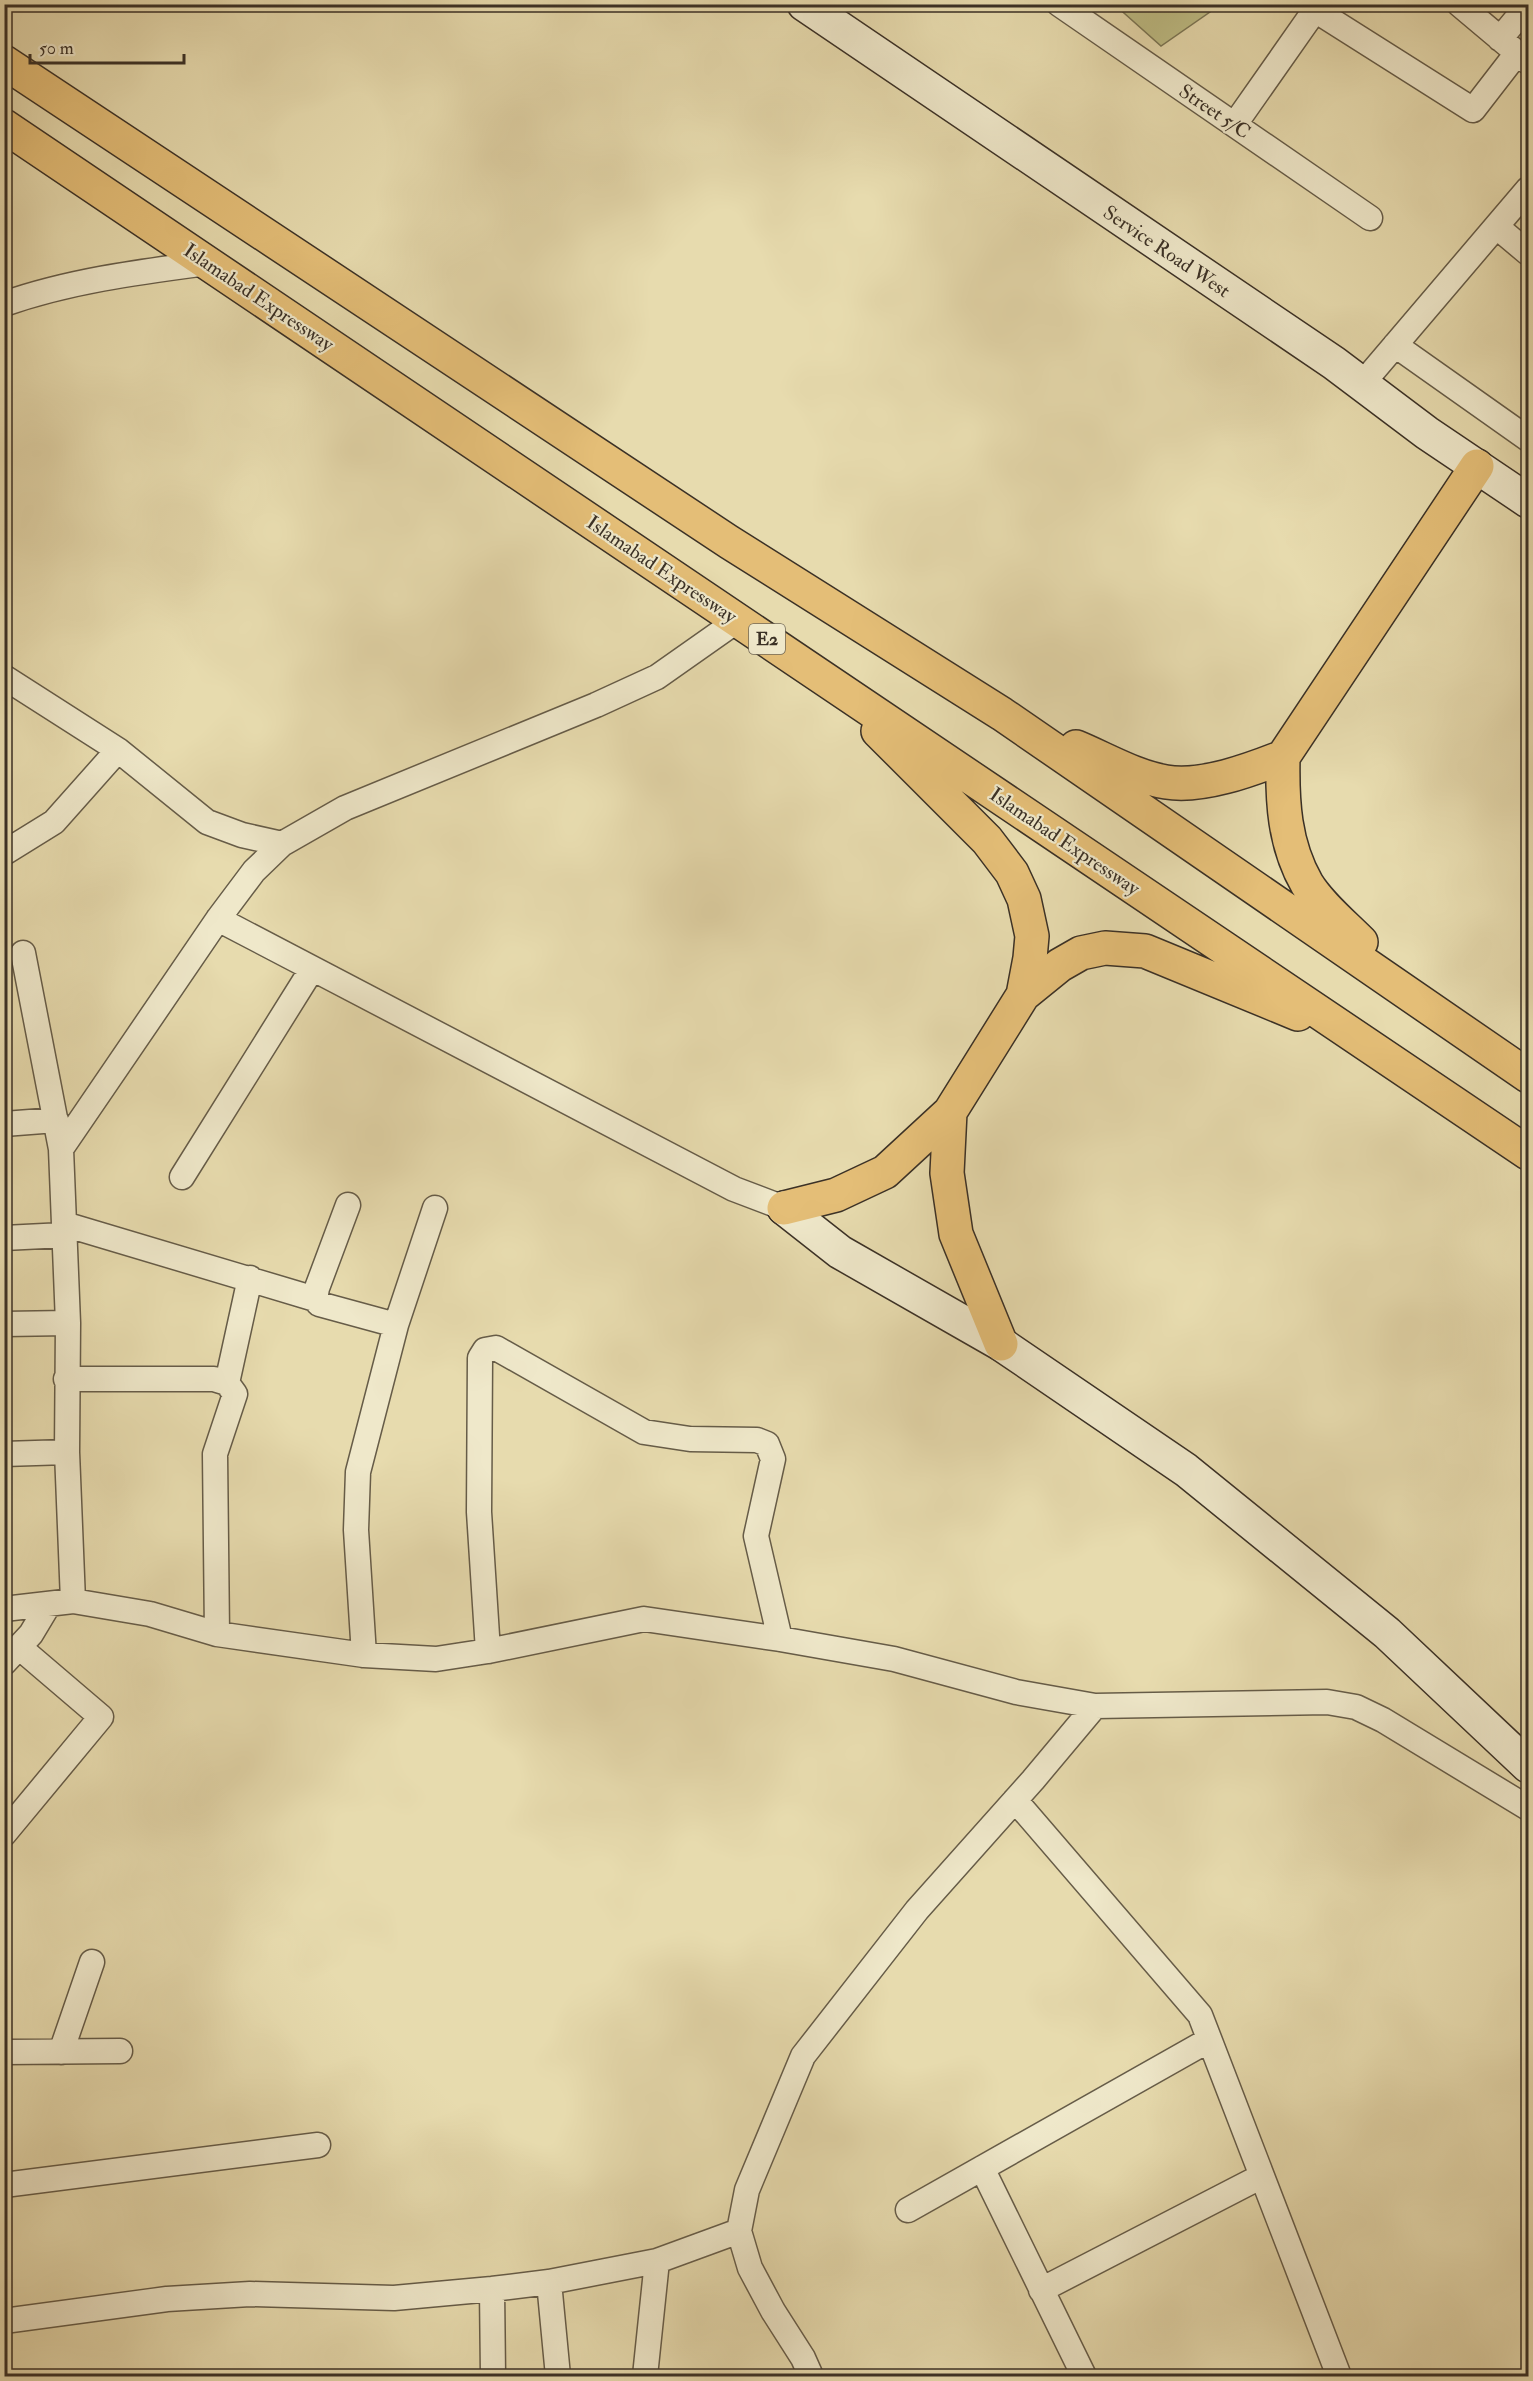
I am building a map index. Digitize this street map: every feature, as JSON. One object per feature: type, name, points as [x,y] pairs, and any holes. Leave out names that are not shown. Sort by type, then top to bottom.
[{"type":"highway","points":[[4,62],[729,542],[1002,714],[1528,1076]]},
{"type":"highway","name":"Islamabad Expressway","points":[[4,126],[1528,1154]]},
{"type":"highway","points":[[1412,994],[1307,884],[1290,846],[1282,800],[1283,757],[1477,466]]},
{"type":"highway","points":[[835,686],[987,840],[1012,873],[1024,899],[1032,936],[1023,995]]},
{"type":"highway","points":[[1002,714],[1140,774],[1168,783],[1208,781],[1245,772],[1283,757]]},
{"type":"highway","points":[[784,1208],[836,1195],[885,1172],[950,1112],[1023,995],[1060,965],[1081,953],[1105,948],[1145,951],[1358,1038]]},
{"type":"highway","points":[[950,1112],[947,1173],[956,1234],[1000,1344]]},
{"type":"street","name":"Service Road West","points":[[804,4],[1362,384],[1427,433],[1528,501]]},
{"type":"street","name":"Street 5/C","points":[[1059,4],[1370,218]]},
{"type":"street","points":[[1459,4],[1515,51]]},
{"type":"street","points":[[1235,124],[1315,10],[1473,110],[1515,51],[1528,5]]},
{"type":"street","points":[[1362,384],[1528,189]]},
{"type":"street","points":[[1497,227],[1528,253]]},
{"type":"street","points":[[4,304],[122,275],[207,263]]},
{"type":"street","points":[[1395,345],[1528,439]]},
{"type":"street","points":[[61,1149],[218,919],[254,871],[282,843],[345,808],[597,705],[657,677],[738,620]]},
{"type":"street","points":[[4,677],[118,750],[207,822],[242,836],[282,843]]},
{"type":"street","points":[[4,853],[54,822],[118,750]]},
{"type":"street","points":[[218,919],[734,1190],[784,1208],[840,1252],[1000,1344],[1186,1470],[1387,1633],[1528,1766]]},
{"type":"street","points":[[4,1834],[101,1717],[12,1655],[61,1602],[67,1452],[68,1323],[61,1149],[23,953]]},
{"type":"street","points":[[182,1176],[312,969]]},
{"type":"street","points":[[4,1124],[56,1120]]},
{"type":"street","points":[[315,1299],[348,1205]]},
{"type":"street","points":[[364,1655],[356,1530],[358,1472],[396,1325],[435,1208]]},
{"type":"street","points":[[4,1238],[64,1229],[250,1278],[315,1299],[319,1304],[396,1325]]},
{"type":"street","points":[[227,1383],[250,1278]]},
{"type":"street","points":[[4,1324],[68,1323]]},
{"type":"street","points":[[488,1651],[479,1512],[480,1358],[485,1350],[496,1348],[644,1432],[690,1439],[757,1440],[767,1444],[773,1459],[756,1536],[780,1639]]},
{"type":"street","points":[[66,1379],[214,1379],[227,1383],[235,1394],[215,1454],[217,1634]]},
{"type":"street","points":[[4,1455],[67,1452]]},
{"type":"street","points":[[4,1609],[61,1602],[150,1614],[217,1634],[364,1655],[436,1659],[488,1651],[644,1619],[894,1659],[1016,1692],[1095,1706],[1327,1702],[1356,1707],[1383,1720],[1528,1808]]},
{"type":"street","points":[[811,2376],[803,2358],[773,2311],[750,2268],[740,2231],[747,2190],[803,2056],[917,1910],[1095,1706]]},
{"type":"street","points":[[1015,1800],[1200,2015],[1339,2376]]},
{"type":"street","points":[[61,2052],[92,1962]]},
{"type":"street","points":[[908,2210],[1209,2040]]},
{"type":"street","points":[[4,2052],[120,2051]]},
{"type":"street","points":[[4,2185],[318,2145]]},
{"type":"street","points":[[982,2168],[1084,2376]]},
{"type":"street","points":[[1041,2290],[1262,2176]]},
{"type":"street","points":[[4,2321],[167,2299],[250,2294],[394,2298],[492,2289],[549,2282],[657,2261],[740,2231]]},
{"type":"street","points":[[645,2376],[657,2261]]},
{"type":"street","points":[[549,2282],[558,2376]]},
{"type":"street","points":[[492,2289],[493,2376]]},
{"type":"shaded area","points":[[1115,5],[1220,5],[1161,46]]}]
